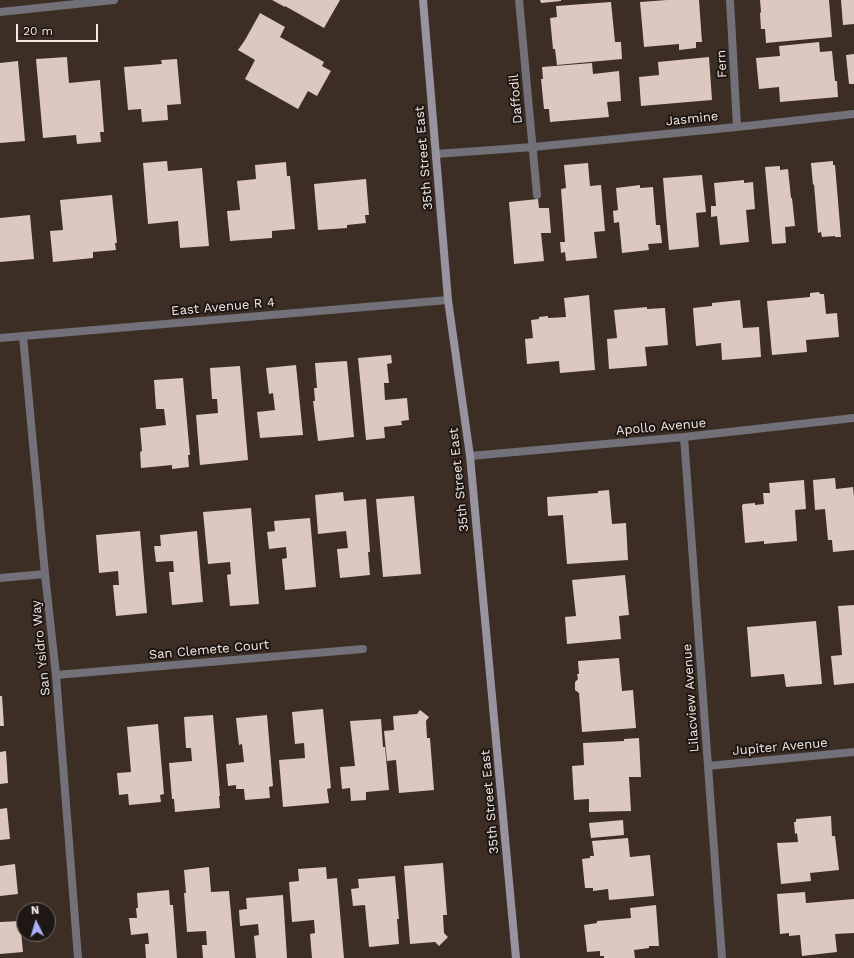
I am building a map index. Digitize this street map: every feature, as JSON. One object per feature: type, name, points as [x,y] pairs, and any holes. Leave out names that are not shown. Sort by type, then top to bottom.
[{"type":"street","points":[[0,12],[114,0]]},
{"type":"street","name":"35th Street East","points":[[423,0],[448,300],[470,456],[516,958]]},
{"type":"street","name":"Daffodil","points":[[519,0],[537,195]]},
{"type":"street","name":"Fern","points":[[730,0],[737,127]]},
{"type":"street","name":"Jasmine","points":[[436,154],[533,147],[854,114]]},
{"type":"street","name":"East Avenue R 4","points":[[0,338],[448,300]]},
{"type":"street","name":"San Ysidro Way","points":[[23,336],[56,675],[78,958]]},
{"type":"street","name":"Apollo Avenue","points":[[470,456],[684,437],[854,418]]},
{"type":"street","name":"Lilacview Avenue","points":[[684,437],[722,958]]},
{"type":"street","points":[[0,578],[45,574]]},
{"type":"street","name":"San Clemete Court","points":[[56,675],[364,649]]},
{"type":"street","name":"Jupiter Avenue","points":[[708,766],[854,752]]},
{"type":"building","points":[[272,0],[340,0],[324,28]]},
{"type":"building","points":[[540,0],[561,0],[561,1],[541,3]]},
{"type":"building","points":[[699,0],[702,42],[696,42],[696,48],[679,50],[679,44],[644,47],[640,2]]},
{"type":"building","points":[[760,0],[829,0],[832,37],[766,43],[765,29],[761,29]]},
{"type":"building","points":[[841,0],[854,0],[854,24],[843,25]]},
{"type":"building","points":[[611,2],[615,42],[621,42],[622,59],[557,65],[555,49],[553,49],[550,18],[557,17],[556,6]]},
{"type":"building","points":[[260,13],[285,27],[280,37],[324,62],[322,66],[331,71],[317,96],[308,91],[298,109],[245,79],[255,60],[238,50]]},
{"type":"building","points":[[819,42],[820,52],[832,51],[838,97],[780,102],[779,87],[759,89],[756,58],[780,56],[779,46]]},
{"type":"building","points":[[854,54],[854,84],[849,84],[846,55]]},
{"type":"building","points":[[67,57],[69,83],[100,80],[104,132],[100,132],[101,142],[77,144],[76,135],[43,138],[36,59]]},
{"type":"building","points":[[709,57],[712,100],[641,106],[639,77],[659,75],[658,62]]},
{"type":"building","points":[[177,59],[181,104],[167,105],[168,120],[142,122],[141,109],[128,110],[124,67],[162,64],[161,60]]},
{"type":"building","points":[[18,61],[25,141],[0,143],[0,63]]},
{"type":"building","points":[[592,63],[593,74],[619,71],[621,101],[607,102],[609,117],[550,122],[549,109],[544,109],[541,79],[543,79],[542,67]]},
{"type":"building","points":[[167,161],[168,171],[202,168],[209,246],[180,248],[178,221],[148,224],[143,163]]},
{"type":"building","points":[[833,161],[833,165],[835,165],[841,237],[822,237],[821,232],[818,233],[811,163]]},
{"type":"building","points":[[286,162],[287,176],[290,176],[295,229],[272,231],[272,238],[230,241],[227,211],[240,210],[237,181],[256,179],[255,165]]},
{"type":"building","points":[[588,163],[590,186],[601,185],[605,231],[594,232],[597,258],[566,261],[565,252],[561,253],[560,242],[565,242],[561,189],[566,188],[564,165]]},
{"type":"building","points":[[780,166],[780,170],[788,169],[795,226],[785,227],[786,243],[772,244],[765,167]]},
{"type":"building","points":[[702,175],[706,212],[696,213],[699,247],[669,250],[663,178]]},
{"type":"building","points":[[366,179],[369,215],[365,215],[366,223],[347,225],[347,228],[318,230],[314,184]]},
{"type":"building","points":[[744,180],[744,183],[753,182],[755,209],[746,210],[749,242],[720,245],[717,216],[711,217],[711,206],[716,206],[714,183]]},
{"type":"building","points":[[640,185],[640,188],[653,187],[656,225],[660,225],[662,243],[648,244],[649,250],[622,253],[619,222],[614,223],[613,211],[618,210],[616,188]]},
{"type":"building","points":[[112,195],[117,243],[115,243],[116,250],[93,252],[93,258],[53,262],[50,231],[63,230],[60,200]]},
{"type":"building","points":[[538,199],[539,208],[549,208],[551,233],[541,233],[544,261],[514,264],[509,202]]},
{"type":"building","points":[[30,215],[34,259],[0,262],[0,218]]},
{"type":"building","points":[[819,292],[820,294],[824,294],[826,314],[837,313],[839,337],[806,340],[807,352],[772,355],[767,301],[810,297],[810,293]]},
{"type":"building","points":[[589,295],[595,370],[560,373],[559,361],[527,364],[525,339],[533,338],[531,320],[548,316],[548,318],[566,317],[564,298]]},
{"type":"building","points":[[740,300],[743,328],[759,327],[761,357],[722,360],[721,343],[696,346],[693,308],[712,306],[712,303]]},
{"type":"building","points":[[647,307],[647,309],[665,308],[668,345],[645,347],[647,366],[609,369],[607,339],[617,338],[614,310]]},
{"type":"building","points":[[391,355],[392,363],[387,364],[389,383],[384,383],[385,400],[407,398],[409,420],[401,421],[402,425],[384,427],[385,438],[366,440],[358,358]]},
{"type":"building","points":[[347,361],[354,437],[318,441],[313,401],[315,401],[314,388],[317,388],[315,363]]},
{"type":"building","points":[[296,365],[303,435],[260,438],[257,412],[275,410],[273,393],[269,394],[266,368]]},
{"type":"building","points":[[240,366],[248,460],[200,465],[196,415],[218,413],[217,399],[212,399],[210,368]]},
{"type":"building","points":[[183,378],[190,455],[188,455],[189,467],[172,469],[172,465],[141,468],[140,452],[142,451],[140,428],[166,425],[164,409],[156,409],[154,380]]},
{"type":"building","points":[[835,478],[836,489],[853,487],[854,550],[833,552],[832,540],[828,540],[825,509],[815,510],[813,480]]},
{"type":"building","points":[[804,480],[806,509],[795,510],[797,541],[764,544],[764,541],[745,543],[743,504],[764,504],[763,493],[770,493],[769,483]]},
{"type":"building","points":[[609,490],[612,524],[626,523],[628,560],[567,564],[563,515],[548,516],[547,497],[598,493],[598,491]]},
{"type":"building","points":[[343,492],[344,501],[366,499],[370,552],[368,552],[370,575],[340,578],[337,549],[348,548],[346,531],[318,534],[315,495]]},
{"type":"building","points":[[414,496],[421,574],[383,577],[376,499]]},
{"type":"building","points":[[251,508],[259,604],[230,606],[227,575],[231,574],[230,562],[208,564],[203,512]]},
{"type":"building","points":[[310,518],[316,587],[285,590],[282,559],[287,558],[286,547],[269,549],[267,532],[275,531],[274,521]]},
{"type":"building","points":[[140,531],[147,613],[116,616],[113,585],[119,585],[118,571],[99,573],[96,535]]},
{"type":"building","points":[[197,531],[203,602],[172,605],[169,572],[174,572],[173,561],[156,562],[154,546],[161,546],[160,535]]},
{"type":"building","points":[[625,575],[629,615],[619,616],[621,639],[567,644],[565,617],[576,616],[572,580]]},
{"type":"building","points":[[854,605],[854,683],[834,685],[831,656],[842,655],[838,606]]},
{"type":"building","points":[[816,621],[822,684],[786,687],[784,674],[751,677],[747,627]]},
{"type":"building","points":[[619,658],[622,691],[633,690],[636,728],[582,732],[579,693],[575,690],[575,682],[578,679],[577,674],[579,674],[578,661]]},
{"type":"building","points":[[0,696],[2,696],[4,726],[0,726]]},
{"type":"building","points":[[323,709],[331,788],[327,789],[329,803],[283,807],[279,760],[305,758],[304,743],[295,744],[292,712]]},
{"type":"building","points":[[420,710],[429,717],[426,721],[427,738],[430,738],[434,790],[399,793],[396,760],[387,761],[384,731],[394,730],[393,716],[417,714]]},
{"type":"building","points":[[213,715],[220,808],[175,812],[174,799],[172,799],[169,763],[192,761],[191,748],[186,748],[184,717]]},
{"type":"building","points":[[267,715],[273,786],[269,787],[270,798],[245,800],[244,789],[236,789],[236,785],[228,786],[226,764],[244,762],[242,744],[239,745],[236,718]]},
{"type":"building","points":[[381,719],[389,790],[366,792],[366,800],[351,801],[350,788],[342,789],[340,767],[355,766],[350,721]]},
{"type":"building","points":[[158,724],[164,794],[160,795],[161,802],[129,805],[128,794],[119,795],[117,773],[131,772],[127,727]]},
{"type":"building","points":[[639,738],[641,777],[629,777],[631,811],[589,812],[589,799],[574,800],[572,766],[584,765],[583,743],[624,741],[624,739]]},
{"type":"building","points":[[6,751],[8,783],[0,784],[0,752]]},
{"type":"building","points":[[7,808],[10,839],[0,840],[0,809]]},
{"type":"building","points":[[831,816],[832,836],[835,836],[839,870],[810,873],[811,881],[781,884],[777,843],[798,842],[797,833],[795,834],[794,822],[796,822],[796,819]]},
{"type":"building","points":[[623,820],[624,835],[591,838],[589,823]]},
{"type":"building","points":[[628,838],[630,857],[650,855],[654,896],[609,900],[608,889],[593,891],[593,888],[585,888],[582,859],[594,856],[592,841]]},
{"type":"building","points":[[443,863],[447,915],[443,915],[444,933],[448,937],[439,946],[435,942],[410,944],[404,866]]},
{"type":"building","points":[[15,864],[18,894],[0,896],[0,866]]},
{"type":"building","points":[[209,867],[211,892],[229,891],[235,958],[203,958],[202,945],[207,945],[206,931],[187,932],[184,870]]},
{"type":"building","points":[[326,867],[327,879],[337,878],[344,958],[312,958],[310,934],[315,933],[314,920],[292,922],[289,882],[299,881],[298,869]]},
{"type":"building","points":[[395,876],[399,919],[397,919],[399,944],[369,947],[365,905],[353,906],[351,889],[359,888],[358,879]]},
{"type":"building","points":[[169,890],[170,905],[173,905],[177,958],[146,958],[145,944],[149,944],[148,933],[131,935],[129,918],[137,918],[137,893]]},
{"type":"building","points":[[805,892],[806,903],[854,899],[854,933],[835,934],[837,952],[802,956],[800,935],[789,936],[789,933],[780,934],[777,894]]},
{"type":"building","points":[[283,895],[287,958],[256,958],[254,936],[259,935],[258,924],[240,926],[239,910],[247,909],[246,898]]},
{"type":"building","points":[[656,905],[659,946],[649,946],[649,948],[634,950],[635,958],[604,958],[604,956],[600,956],[600,951],[587,952],[584,925],[597,923],[597,921],[631,918],[630,908]]},
{"type":"building","points":[[16,921],[16,942],[22,942],[23,952],[0,954],[0,922]]}]
